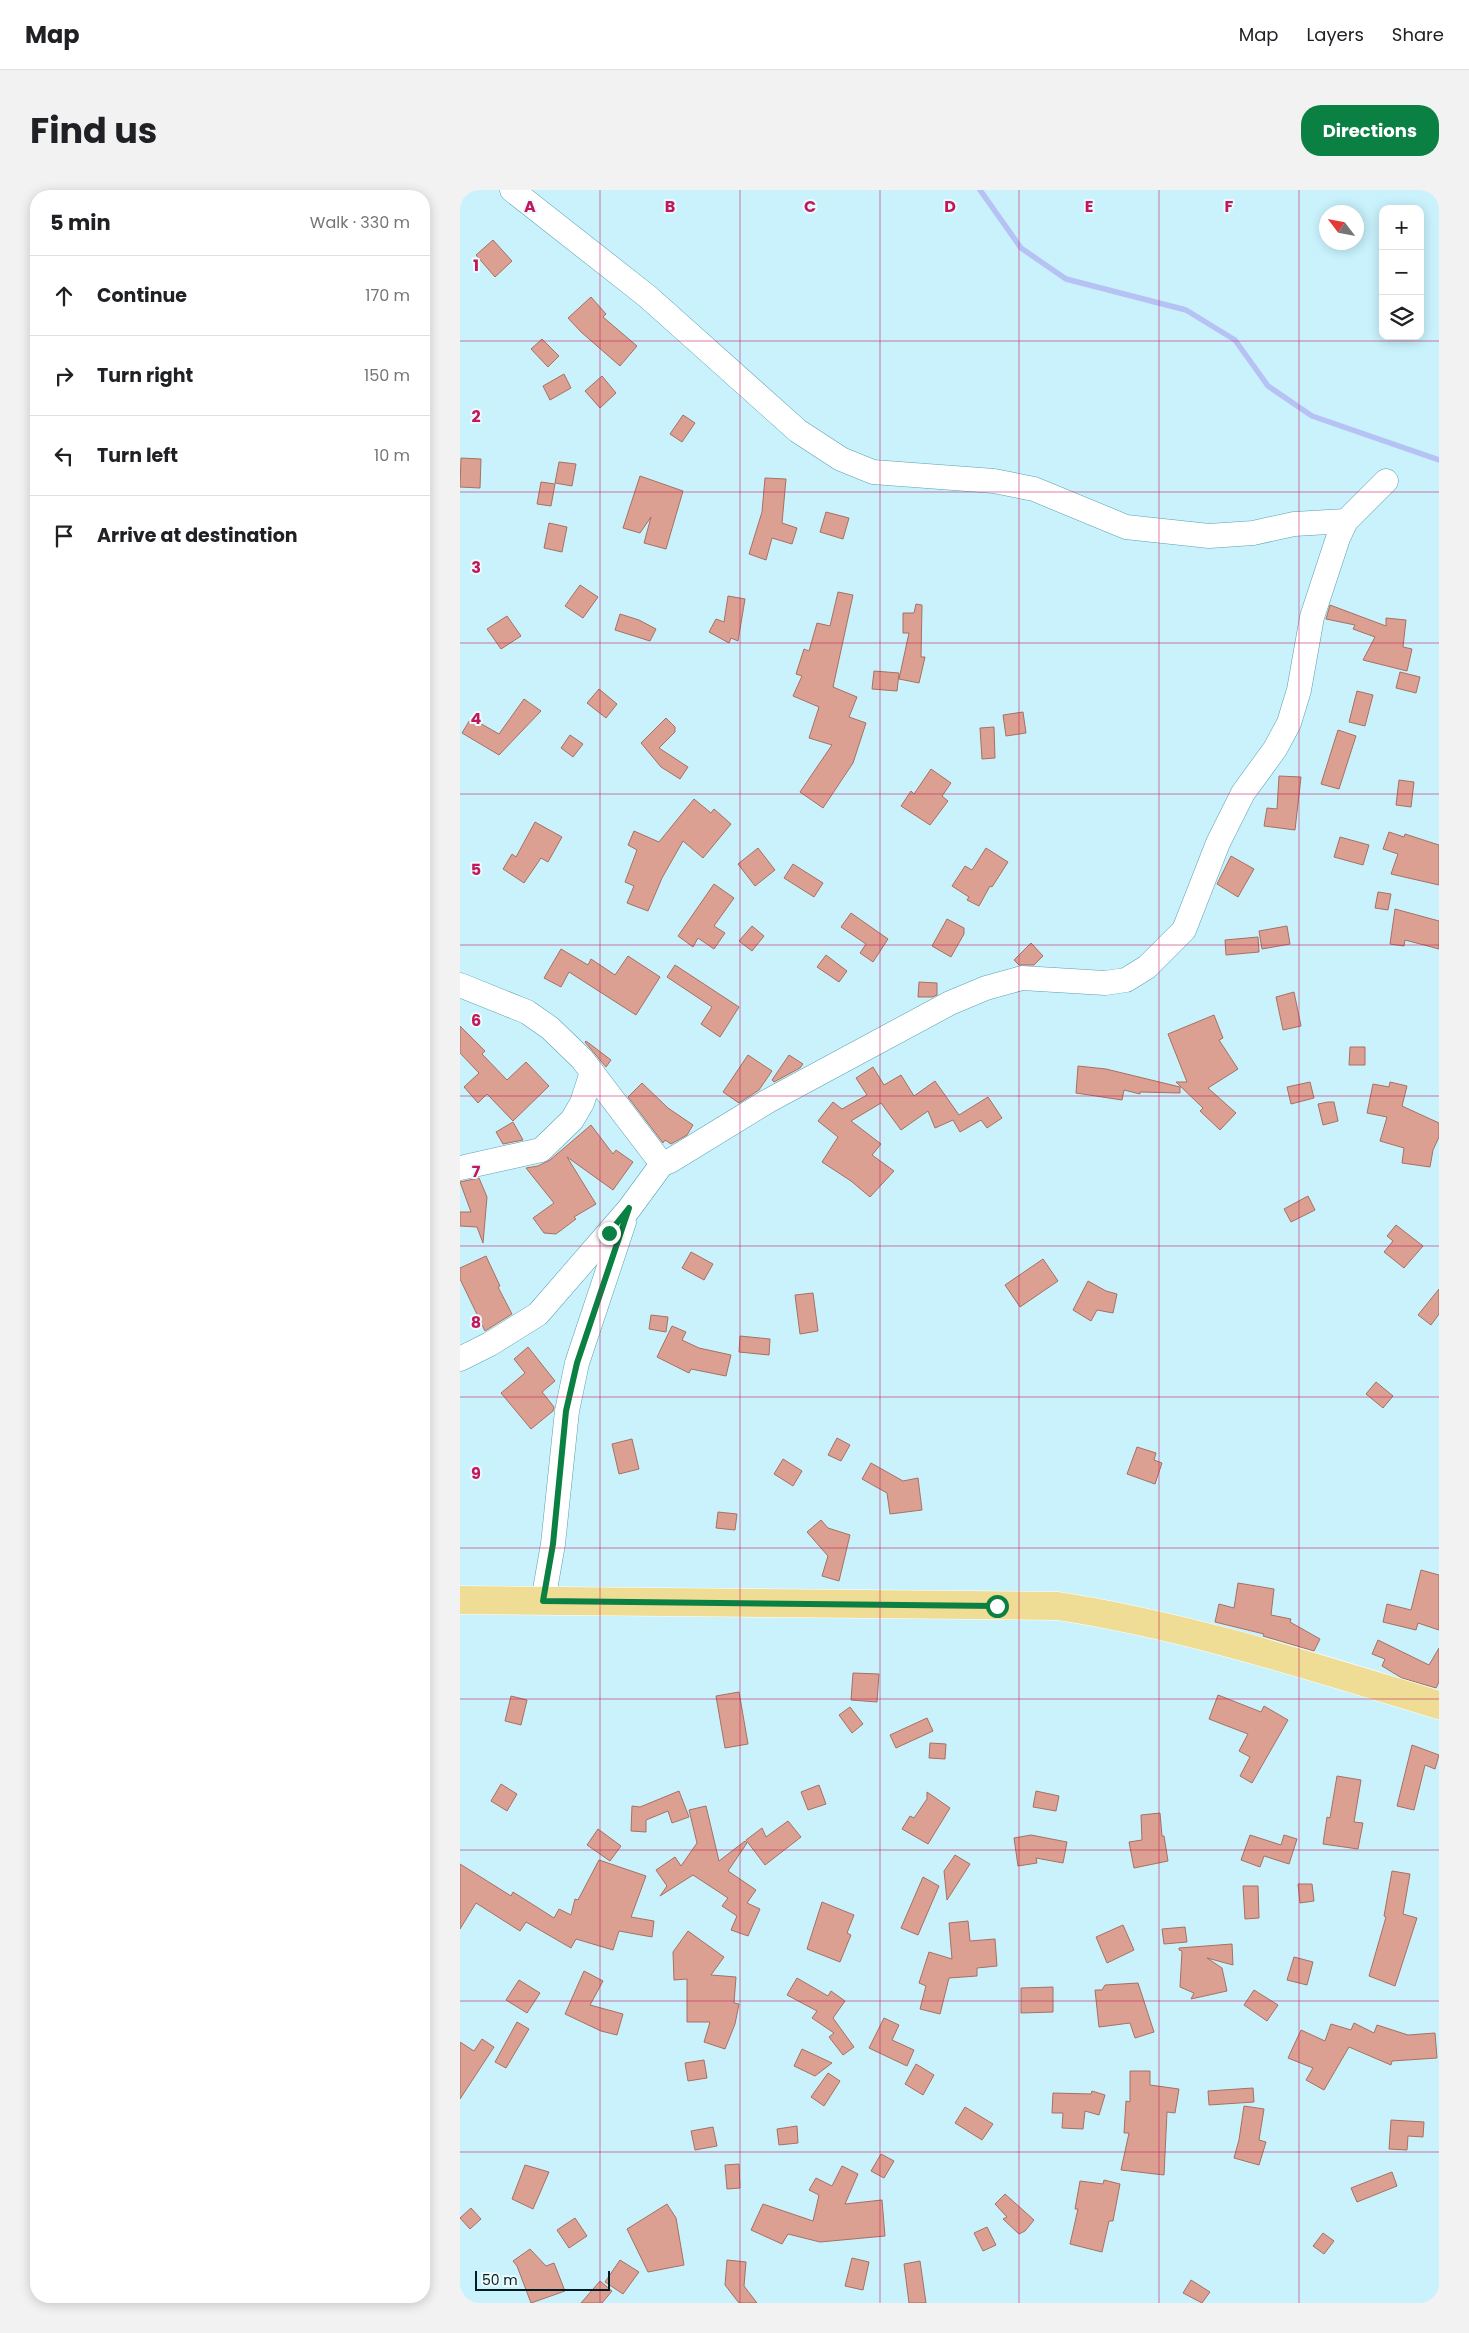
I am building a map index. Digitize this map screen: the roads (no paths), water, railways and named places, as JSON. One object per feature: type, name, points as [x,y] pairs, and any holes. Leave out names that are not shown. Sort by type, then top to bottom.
[{"type":"main road","points":[[460,1600],[1058,1606],[1113,1614],[1208,1636],[1439,1705]]},
{"type":"street","points":[[512,190],[647,296],[798,431],[841,459],[873,472],[994,481],[1034,489],[1126,527],[1209,536],[1253,533],[1294,524],[1346,521]]},
{"type":"street","points":[[460,1360],[538,1314],[629,1208],[662,1164],[670,1161],[768,1101],[950,1003],[986,988],[1022,978],[1105,983],[1126,980],[1147,967],[1184,930],[1218,843],[1239,802],[1275,749],[1289,723],[1298,690],[1312,617],[1338,538],[1346,521],[1386,481]]},
{"type":"street","points":[[460,985],[527,1012],[550,1028],[582,1059],[662,1164]]},
{"type":"street","points":[[460,1168],[542,1150],[559,1135],[577,1112],[582,1103],[592,1072]]},
{"type":"street","points":[[543,1601],[553,1544],[560,1458],[577,1363],[629,1208]]},
{"type":"waterway","points":[[980,190],[1021,248],[1066,279],[1186,310],[1235,340],[1268,386],[1312,416],[1439,460]]}]
